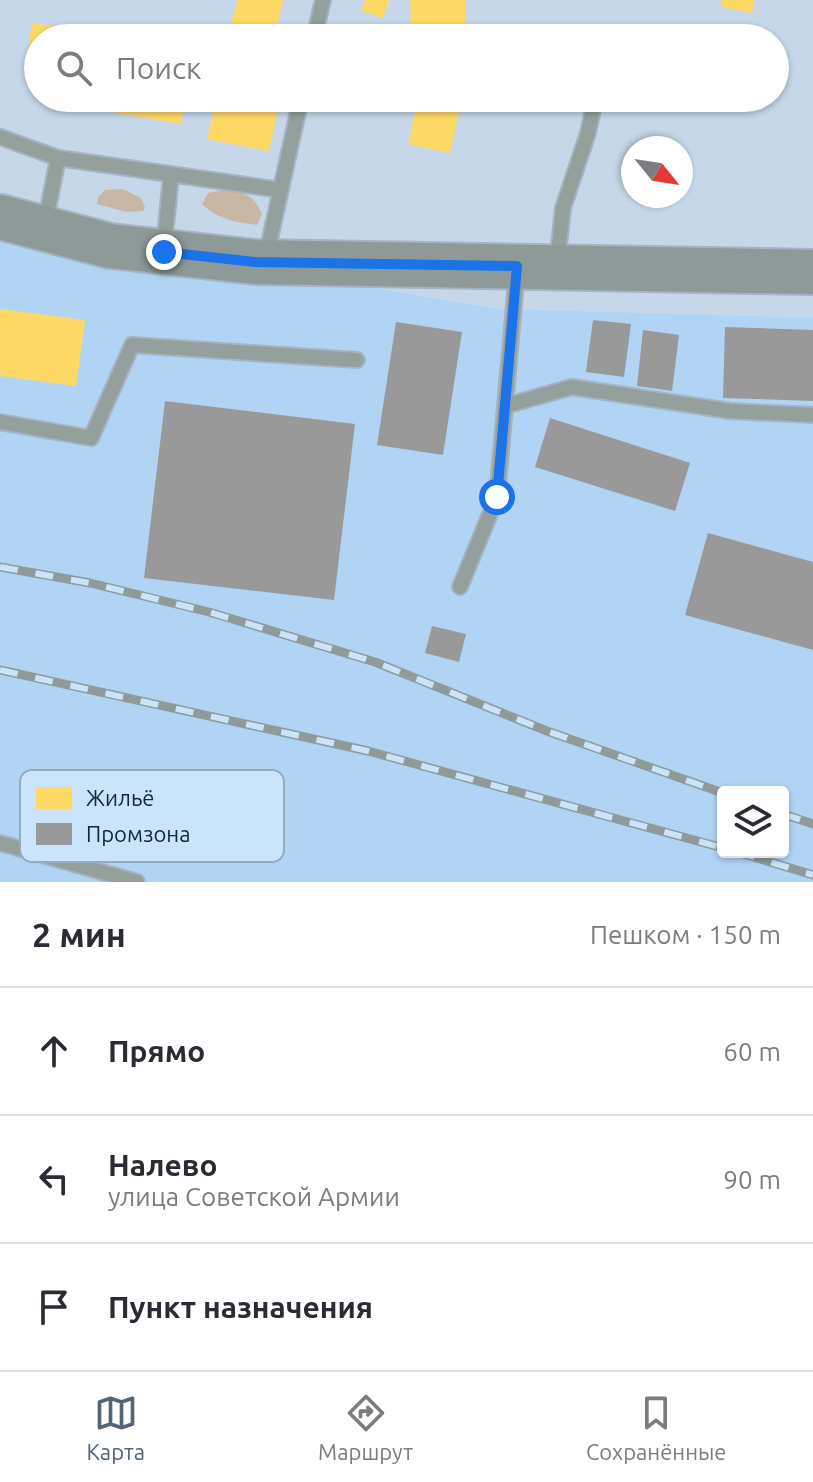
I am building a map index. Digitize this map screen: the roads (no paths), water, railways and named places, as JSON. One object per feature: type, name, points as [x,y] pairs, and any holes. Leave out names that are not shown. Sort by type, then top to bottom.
[{"type":"main road","points":[[0,217],[110,246],[265,262],[813,272]]},
{"type":"lane","points":[[317,24],[323,0]]},
{"type":"lane","points":[[265,262],[298,112]]},
{"type":"lane","points":[[460,587],[497,497],[505,406],[537,267],[563,208],[592,112]]},
{"type":"lane","points":[[0,137],[58,158],[281,190]]},
{"type":"lane","points":[[45,228],[58,158]]},
{"type":"lane","points":[[164,252],[171,175]]},
{"type":"lane","points":[[0,422],[91,438],[132,345],[357,360]]},
{"type":"lane","points":[[505,406],[572,387],[730,411],[813,415]]},
{"type":"lane","points":[[0,843],[20,849]]},
{"type":"lane","points":[[67,862],[137,882]]},
{"type":"railway","points":[[0,567],[90,583],[209,612],[375,662],[547,731],[717,791]]},
{"type":"railway","points":[[0,670],[368,751],[717,846]]},
{"type":"railway","points":[[789,816],[813,824]]},
{"type":"railway","points":[[757,858],[813,875]]}]
